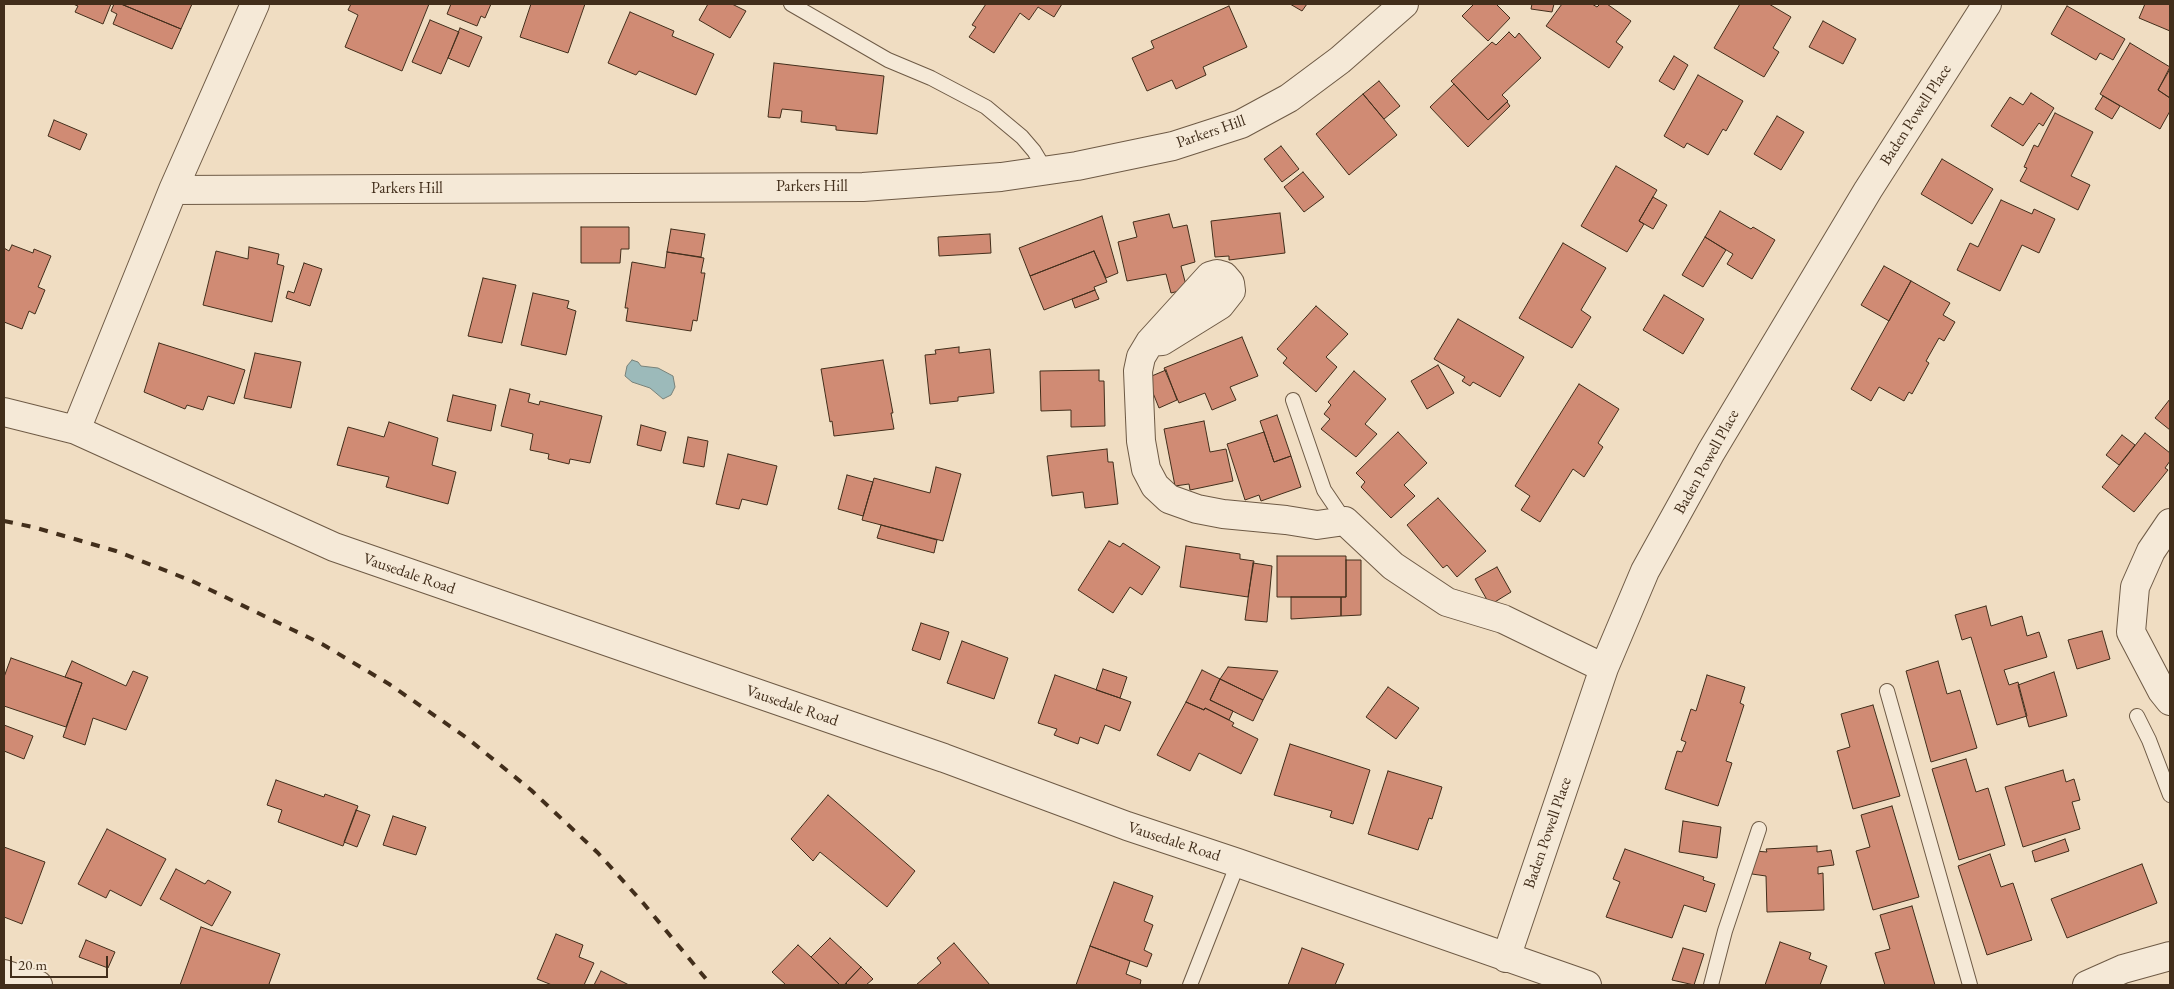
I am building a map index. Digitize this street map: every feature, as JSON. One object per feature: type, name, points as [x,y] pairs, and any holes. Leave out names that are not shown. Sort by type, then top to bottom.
[{"type":"street","points":[[76,430],[174,190],[255,4]]},
{"type":"street","name":"Parkers Hill","points":[[174,190],[863,187],[1001,177],[1046,171],[1173,146],[1241,124],[1289,98],[1318,77],[1404,4]]},
{"type":"street","name":"Baden Powell Place","points":[[1506,958],[1604,668],[1645,571],[1711,452],[1868,190],[1987,4]]},
{"type":"street","points":[[1150,342],[1141,358],[1138,371],[1141,441],[1146,468],[1155,486],[1169,500],[1197,509],[1223,514],[1317,525],[1345,522],[1393,566],[1447,602],[1503,619],[1604,668]]},
{"type":"street","name":"Vausedale Road","points":[[4,412],[76,430],[334,547],[944,758],[1127,826],[1587,985]]},
{"type":"street","points":[[2170,523],[2152,551],[2135,587],[2132,632],[2162,691],[2170,701]]},
{"type":"street","points":[[2087,985],[2124,969],[2170,956]]},
{"type":"street","points":[[4,974],[38,985]]},
{"type":"lane","points":[[790,4],[888,60],[931,78],[986,107],[1022,137],[1046,171]]},
{"type":"lane","points":[[1294,400],[1324,490],[1345,522]]},
{"type":"lane","points":[[1887,691],[1970,985]]},
{"type":"lane","points":[[2137,716],[2149,740],[2170,795]]},
{"type":"lane","points":[[1711,985],[1728,922],[1759,830]]},
{"type":"lane","points":[[1190,985],[1238,863]]},
{"type":"water","points":[[632,360],[638,362],[641,366],[658,368],[673,376],[675,387],[671,395],[663,399],[650,388],[632,382],[625,376],[627,366]]},
{"type":"building","points":[[73,4],[111,4],[103,24],[75,12],[78,6]]},
{"type":"building","points":[[114,4],[121,4],[181,29],[172,49],[113,24],[117,14],[111,11]]},
{"type":"building","points":[[121,4],[192,4],[181,29]]},
{"type":"building","points":[[351,4],[429,4],[402,71],[345,47],[358,15],[348,10]]},
{"type":"building","points":[[451,4],[491,4],[485,18],[481,16],[477,26],[447,14]]},
{"type":"building","points":[[531,4],[585,4],[568,53],[520,37]]},
{"type":"building","points":[[708,4],[732,4],[746,11],[730,38],[699,20]]},
{"type":"building","points":[[986,4],[1062,4],[1054,17],[1038,7],[1029,20],[1020,13],[994,53],[969,37],[976,27],[972,25]]},
{"type":"building","points":[[1290,4],[1307,4],[1302,11]]},
{"type":"building","points":[[1474,4],[1496,4],[1510,18],[1488,41],[1462,16]]},
{"type":"building","points":[[1532,4],[1554,4],[1552,12],[1531,9]]},
{"type":"building","points":[[1562,4],[1592,4],[1597,7],[1600,4],[1607,4],[1631,21],[1616,42],[1623,47],[1609,68],[1546,26]]},
{"type":"building","points":[[1740,4],[1769,4],[1791,17],[1773,48],[1779,52],[1764,77],[1714,48]]},
{"type":"building","points":[[2145,4],[2170,4],[2170,31],[2139,18]]},
{"type":"building","points":[[1229,6],[1247,47],[1203,67],[1206,75],[1176,89],[1172,80],[1147,91],[1132,58],[1154,48],[1151,41]]},
{"type":"building","points":[[2067,6],[2125,39],[2113,60],[2100,53],[2096,60],[2051,34]]},
{"type":"building","points":[[630,12],[674,31],[672,36],[714,54],[696,95],[639,71],[636,75],[608,63]]},
{"type":"building","points":[[430,20],[459,32],[441,74],[412,62]]},
{"type":"building","points":[[1823,21],[1856,39],[1843,64],[1809,47]]},
{"type":"building","points":[[460,28],[482,37],[469,67],[448,58]]},
{"type":"building","points":[[1509,32],[1515,38],[1519,33],[1541,58],[1502,95],[1508,101],[1488,120],[1451,81],[1492,42],[1496,45]]},
{"type":"building","points":[[2130,43],[2170,67],[2158,90],[2170,98],[2170,111],[2160,129],[2100,94]]},
{"type":"building","points":[[1674,56],[1688,65],[1674,90],[1659,81]]},
{"type":"building","points":[[774,63],[884,76],[877,134],[836,130],[836,126],[801,122],[802,111],[782,109],[780,118],[768,117]]},
{"type":"building","points":[[2170,69],[2170,98],[2158,90]]},
{"type":"building","points":[[1698,75],[1743,101],[1726,131],[1723,129],[1708,155],[1687,143],[1684,148],[1664,136]]},
{"type":"building","points":[[1379,81],[1400,106],[1384,119],[1363,94]]},
{"type":"building","points":[[1454,84],[1488,120],[1507,102],[1510,106],[1468,147],[1430,107]]},
{"type":"building","points":[[2031,93],[2054,108],[2043,126],[2039,123],[2023,146],[1991,126],[2010,97],[2023,105]]},
{"type":"building","points":[[1363,94],[1397,135],[1349,175],[1316,134]]},
{"type":"building","points":[[2103,96],[2120,106],[2112,119],[2095,109]]},
{"type":"building","points":[[2055,113],[2093,132],[2071,176],[2090,185],[2078,210],[2020,181],[2027,168],[2024,167],[2034,145],[2038,147]]},
{"type":"building","points":[[1777,116],[1804,132],[1781,170],[1754,154]]},
{"type":"building","points":[[54,120],[87,134],[80,150],[48,136]]},
{"type":"building","points":[[1281,146],[1299,169],[1282,182],[1264,159]]},
{"type":"building","points":[[1942,159],[1993,189],[1972,224],[1921,194]]},
{"type":"building","points":[[1616,166],[1657,190],[1639,221],[1644,224],[1627,252],[1581,226]]},
{"type":"building","points":[[1303,172],[1324,197],[1304,212],[1284,187]]},
{"type":"building","points":[[1653,197],[1667,205],[1653,229],[1639,221]]},
{"type":"building","points":[[2001,200],[2032,214],[2034,209],[2055,219],[2039,253],[2022,245],[2000,291],[1957,270],[1970,243],[1978,247]]},
{"type":"building","points":[[1720,211],[1775,240],[1752,279],[1727,264],[1733,254],[1705,237]]},
{"type":"building","points":[[1280,213],[1285,253],[1229,260],[1229,256],[1215,257],[1211,221]]},
{"type":"building","points":[[1169,214],[1173,228],[1187,225],[1195,262],[1181,266],[1187,289],[1171,293],[1166,274],[1127,281],[1118,242],[1137,237],[1133,222]]},
{"type":"building","points":[[1102,216],[1118,273],[1106,278],[1094,251],[1030,276],[1019,248]]},
{"type":"building","points":[[581,227],[629,227],[629,249],[621,249],[620,263],[581,263]]},
{"type":"building","points":[[671,229],[705,234],[701,257],[667,252]]},
{"type":"building","points":[[990,234],[991,253],[939,256],[938,237]]},
{"type":"building","points":[[1705,237],[1726,250],[1703,287],[1682,275]]},
{"type":"building","points":[[1563,243],[1606,268],[1581,310],[1591,317],[1572,348],[1519,318]]},
{"type":"building","points":[[12,245],[33,253],[34,249],[51,256],[38,287],[45,290],[35,314],[29,311],[22,329],[4,322],[4,248],[9,251]]},
{"type":"building","points":[[249,247],[279,254],[277,264],[284,266],[272,322],[203,305],[216,251],[248,259]]},
{"type":"building","points":[[1094,251],[1107,282],[1094,287],[1095,290],[1044,310],[1030,276]]},
{"type":"building","points":[[667,252],[704,258],[701,273],[705,273],[697,321],[693,320],[691,331],[626,321],[628,308],[625,308],[632,262],[665,268]]},
{"type":"building","points":[[304,263],[322,269],[310,306],[286,298],[288,291],[294,293]]},
{"type":"building","points":[[1884,266],[1911,281],[1889,321],[1861,305]]},
{"type":"building","points":[[483,278],[516,285],[502,343],[468,336]]},
{"type":"building","points":[[1911,281],[1950,303],[1943,315],[1955,322],[1944,341],[1939,338],[1926,361],[1929,363],[1912,394],[1909,392],[1904,401],[1879,387],[1871,401],[1851,389]]},
{"type":"building","points":[[1095,290],[1099,299],[1075,308],[1072,299]]},
{"type":"building","points":[[533,293],[569,301],[567,308],[576,311],[566,355],[521,345]]},
{"type":"building","points":[[1664,295],[1704,319],[1683,354],[1643,330]]},
{"type":"building","points":[[1316,306],[1348,334],[1326,357],[1337,367],[1316,392],[1283,363],[1287,358],[1277,349]]},
{"type":"building","points":[[1458,319],[1524,357],[1500,397],[1473,382],[1470,386],[1462,381],[1465,377],[1434,359]]},
{"type":"building","points":[[1242,337],[1258,376],[1230,387],[1236,400],[1212,410],[1205,393],[1179,403],[1164,368]]},
{"type":"building","points":[[159,343],[245,370],[234,404],[208,396],[203,410],[187,405],[185,409],[144,392]]},
{"type":"building","points":[[959,347],[959,353],[990,349],[994,393],[958,397],[958,401],[930,404],[925,355],[936,354],[935,350]]},
{"type":"building","points":[[255,353],[301,362],[291,408],[244,398]]},
{"type":"building","points":[[883,360],[893,413],[891,413],[894,429],[834,436],[821,369]]},
{"type":"building","points":[[1438,365],[1454,393],[1427,409],[1411,381]]},
{"type":"building","points":[[1099,370],[1099,381],[1104,381],[1105,426],[1071,427],[1071,410],[1041,411],[1040,371]]},
{"type":"building","points":[[1166,370],[1177,400],[1159,408],[1147,378]]},
{"type":"building","points":[[1354,371],[1386,399],[1365,424],[1377,434],[1356,457],[1321,429],[1330,419],[1324,414],[1331,405],[1328,402]]},
{"type":"building","points":[[1579,384],[1619,409],[1598,443],[1603,447],[1584,477],[1573,469],[1540,522],[1521,510],[1530,496],[1515,486]]},
{"type":"building","points":[[510,389],[530,394],[528,402],[539,405],[540,401],[602,416],[590,463],[570,459],[569,464],[548,459],[549,454],[530,450],[533,434],[501,426]]},
{"type":"building","points":[[453,395],[496,405],[491,431],[447,421]]},
{"type":"building","points":[[2170,399],[2170,430],[2155,418]]},
{"type":"building","points":[[1277,415],[1291,456],[1274,462],[1260,421]]},
{"type":"building","points":[[1204,421],[1210,452],[1226,449],[1233,481],[1190,490],[1189,484],[1175,486],[1164,429]]},
{"type":"building","points":[[389,422],[438,438],[432,465],[456,472],[448,504],[386,487],[389,477],[337,465],[348,427],[384,437]]},
{"type":"building","points":[[641,425],[666,432],[661,451],[637,445]]},
{"type":"building","points":[[1264,432],[1274,462],[1291,456],[1301,487],[1261,501],[1259,495],[1245,500],[1227,444]]},
{"type":"building","points":[[1398,432],[1427,463],[1404,485],[1415,496],[1391,518],[1361,487],[1365,482],[1356,473]]},
{"type":"building","points":[[2145,433],[2170,453],[2170,461],[2165,468],[2168,470],[2134,512],[2102,487]]},
{"type":"building","points":[[2122,435],[2135,445],[2119,465],[2106,455]]},
{"type":"building","points":[[688,437],[708,441],[704,467],[683,463]]},
{"type":"building","points":[[1107,449],[1108,462],[1113,462],[1118,504],[1085,508],[1083,492],[1052,496],[1047,456]]},
{"type":"building","points":[[728,454],[777,466],[767,505],[742,499],[739,509],[716,504]]},
{"type":"building","points":[[936,467],[961,474],[943,541],[862,520],[874,478],[930,493]]},
{"type":"building","points":[[847,475],[873,482],[863,516],[838,509]]},
{"type":"building","points":[[1438,498],[1486,551],[1457,577],[1447,565],[1443,568],[1407,525]]},
{"type":"building","points":[[881,525],[937,540],[934,553],[877,538]]},
{"type":"building","points":[[1109,541],[1120,547],[1123,543],[1160,567],[1142,595],[1130,587],[1113,613],[1078,590]]},
{"type":"building","points":[[1186,546],[1240,554],[1240,559],[1254,561],[1248,597],[1180,587]]},
{"type":"building","points":[[1277,556],[1346,556],[1346,597],[1277,597]]},
{"type":"building","points":[[1346,560],[1361,560],[1361,615],[1341,616],[1341,597],[1346,597]]},
{"type":"building","points":[[1253,563],[1272,566],[1267,622],[1245,620]]},
{"type":"building","points":[[1497,567],[1511,592],[1490,605],[1475,579]]},
{"type":"building","points":[[1291,597],[1341,597],[1341,616],[1291,619]]},
{"type":"building","points":[[1986,606],[1991,626],[2022,616],[2027,636],[2039,632],[2047,657],[2004,670],[2009,685],[2018,682],[2027,716],[1997,725],[1971,637],[1962,640],[1955,615]]},
{"type":"building","points":[[921,623],[949,632],[940,660],[912,650]]},
{"type":"building","points":[[2102,631],[2110,659],[2077,669],[2068,640]]},
{"type":"building","points":[[962,641],[1008,658],[994,699],[947,683]]},
{"type":"building","points":[[11,658],[82,683],[66,727],[4,706],[4,677]]},
{"type":"building","points":[[72,661],[126,686],[133,671],[148,677],[126,730],[93,718],[85,745],[63,737],[82,683],[65,677]]},
{"type":"building","points":[[1938,661],[1947,694],[1960,690],[1977,748],[1931,762],[1906,671]]},
{"type":"building","points":[[1228,667],[1278,671],[1263,700],[1220,679]]},
{"type":"building","points":[[1103,669],[1127,677],[1120,698],[1096,690]]},
{"type":"building","points":[[1202,670],[1220,679],[1210,700],[1233,711],[1229,720],[1205,708],[1204,710],[1186,702]]},
{"type":"building","points":[[2054,672],[2067,716],[2029,727],[2018,685]]},
{"type":"building","points":[[1055,675],[1131,702],[1120,731],[1105,725],[1098,744],[1080,737],[1078,744],[1054,735],[1057,729],[1038,723]]},
{"type":"building","points":[[1707,675],[1745,687],[1740,703],[1744,705],[1726,761],[1732,763],[1718,806],[1665,789],[1677,751],[1682,752],[1686,742],[1681,740],[1691,709],[1696,711]]},
{"type":"building","points":[[1220,679],[1263,700],[1253,721],[1210,700]]},
{"type":"building","points":[[1388,687],[1419,708],[1396,739],[1366,717]]},
{"type":"building","points":[[1186,702],[1204,710],[1205,708],[1229,720],[1234,723],[1232,726],[1258,739],[1241,774],[1199,753],[1190,771],[1157,755]]},
{"type":"building","points":[[1873,705],[1900,796],[1853,809],[1837,751],[1850,747],[1841,714]]},
{"type":"building","points":[[4,725],[33,736],[24,759],[4,751]]},
{"type":"building","points":[[1290,744],[1370,770],[1353,824],[1330,817],[1332,811],[1274,795]]},
{"type":"building","points":[[1966,759],[1976,792],[1988,788],[2005,845],[1959,860],[1932,769]]},
{"type":"building","points":[[2063,770],[2066,782],[2074,779],[2080,800],[2072,802],[2080,829],[2023,847],[2005,787]]},
{"type":"building","points":[[1388,771],[1442,787],[1432,819],[1429,818],[1418,850],[1368,834]]},
{"type":"building","points":[[276,780],[324,797],[325,794],[358,806],[343,846],[278,822],[282,810],[267,805]]},
{"type":"building","points":[[828,795],[915,871],[887,907],[820,852],[813,861],[791,839]]},
{"type":"building","points":[[1892,806],[1919,897],[1873,910],[1856,851],[1870,847],[1861,815]]},
{"type":"building","points":[[356,810],[370,815],[357,847],[344,842]]},
{"type":"building","points":[[393,816],[426,827],[416,855],[383,845]]},
{"type":"building","points":[[1683,821],[1721,827],[1717,858],[1679,852]]},
{"type":"building","points":[[107,829],[166,859],[141,906],[110,890],[106,898],[78,884]]},
{"type":"building","points":[[2065,839],[2069,851],[2035,862],[2032,851]]},
{"type":"building","points":[[1817,846],[1817,852],[1831,850],[1834,865],[1818,867],[1818,874],[1823,873],[1824,910],[1767,912],[1766,876],[1752,874],[1755,851],[1767,852],[1766,849]]},
{"type":"building","points":[[4,847],[45,862],[22,924],[4,917]]},
{"type":"building","points":[[1625,849],[1704,877],[1703,880],[1715,884],[1706,912],[1684,905],[1672,938],[1606,917],[1620,882],[1613,879]]},
{"type":"building","points":[[1990,854],[2001,887],[2013,883],[2032,940],[1987,955],[1958,866]]},
{"type":"building","points":[[2142,864],[2157,903],[2067,938],[2051,899]]},
{"type":"building","points":[[176,869],[205,884],[208,880],[231,892],[212,926],[160,899]]},
{"type":"building","points":[[1114,882],[1153,896],[1144,921],[1153,925],[1144,950],[1152,954],[1147,967],[1090,946]]},
{"type":"building","points":[[1912,906],[1935,985],[1885,985],[1875,953],[1890,949],[1880,915]]},
{"type":"building","points":[[201,927],[280,954],[269,984],[272,985],[180,985]]},
{"type":"building","points":[[556,934],[583,945],[579,957],[594,963],[584,985],[552,985],[537,979]]},
{"type":"building","points":[[830,938],[861,967],[844,985],[840,985],[811,957]]},
{"type":"building","points":[[86,940],[115,952],[108,968],[79,957]]},
{"type":"building","points":[[1780,942],[1811,953],[1809,959],[1827,966],[1820,985],[1765,985]]},
{"type":"building","points":[[954,943],[990,985],[916,985],[941,963],[937,958]]},
{"type":"building","points":[[798,945],[840,985],[786,985],[772,972]]},
{"type":"building","points":[[1090,946],[1130,961],[1126,974],[1141,980],[1140,985],[1076,985]]},
{"type":"building","points":[[1302,948],[1344,964],[1335,985],[1288,985]]},
{"type":"building","points":[[1683,948],[1704,954],[1694,985],[1672,980]]},
{"type":"building","points":[[861,967],[873,979],[866,985],[848,985],[846,983]]},
{"type":"building","points":[[601,971],[629,985],[594,985]]},
{"type":"railway","points":[[4,521],[33,527],[116,551],[192,581],[322,644],[389,684],[467,738],[531,790],[598,853],[644,904],[711,985]]}]
